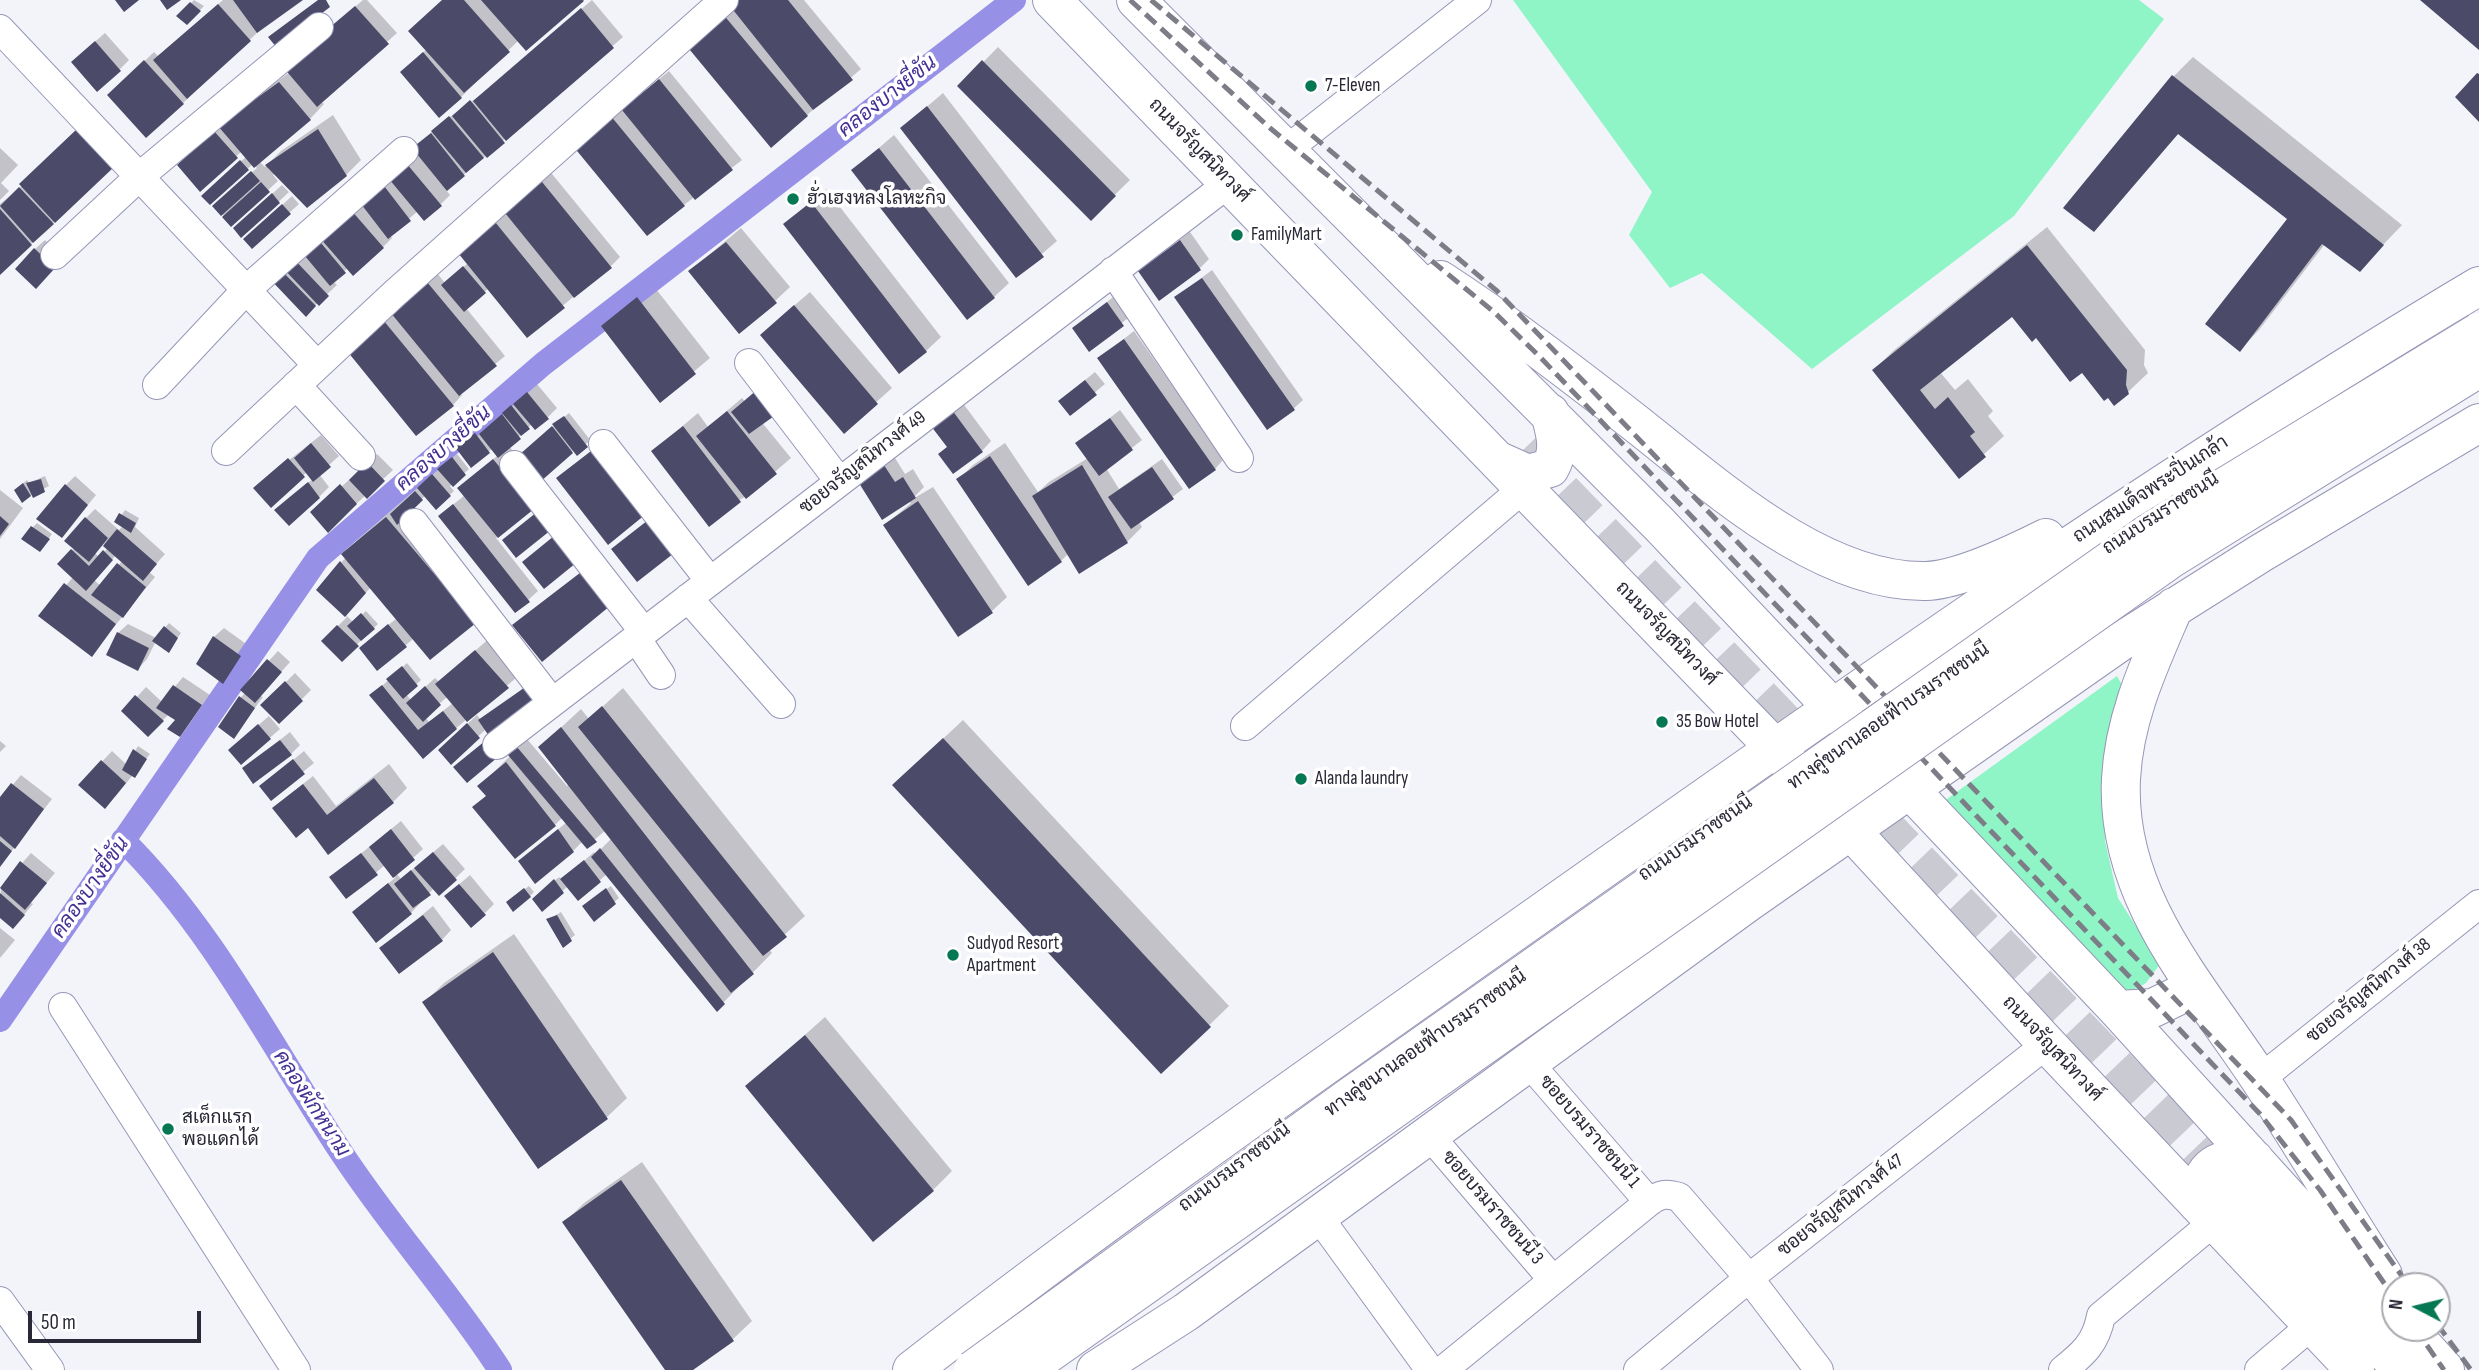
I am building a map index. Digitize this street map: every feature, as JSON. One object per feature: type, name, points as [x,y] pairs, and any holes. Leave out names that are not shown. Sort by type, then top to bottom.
[{"type":"main road","name":"ถนนจรัญสนิทวงศ์","points":[[1052,0],[1229,183],[1516,466]]},
{"type":"main road","name":"ถนนจรัญสนิทวงศ์","points":[[1087,0],[1851,832],[2355,1370]]},
{"type":"main road","points":[[1136,0],[1550,413],[2119,1010],[2243,1173],[2381,1302]]},
{"type":"main road","points":[[1377,239],[1501,319],[1764,523],[1854,568],[1928,581],[1972,569],[2012,555],[2180,470]]},
{"type":"main road","name":"ถนนสมเด็จพระปิ่นเกล้า","points":[[1832,708],[2180,470],[2479,286]]},
{"type":"main road","name":"ถนนบรมราชชนนี","points":[[921,1370],[1042,1303],[1119,1253],[1339,1090],[2144,523],[2479,317]]},
{"type":"main road","name":"ทางคู่ขนานลอยฟ้าบรมราชชนนี","points":[[973,1370],[1336,1107],[2149,533],[2479,332]]},
{"type":"main road","name":"ทางคู่ขนานลอยฟ้าบรมราชชนนี","points":[[1025,1370],[2172,558],[2479,369]]},
{"type":"main road","points":[[1053,1370],[1113,1317],[2176,589],[2479,385]]},
{"type":"main road","points":[[1516,466],[1528,474],[1550,468],[1556,458],[1558,444],[1550,413]]},
{"type":"main road","points":[[1104,1368],[1430,1136],[1753,899],[1910,792],[2120,642],[2176,589],[2479,424]]},
{"type":"main road","points":[[2067,546],[2050,578],[2051,607],[2064,627],[2088,642],[2120,642]]},
{"type":"main road","points":[[2176,589],[2133,706],[2125,739],[2122,813],[2127,851],[2138,888],[2194,988],[2260,1079],[2381,1272]]},
{"type":"main road","name":"ถนนบรมราชชนนี","points":[[912,1370],[1101,1225],[1832,708]]},
{"type":"main road","points":[[1686,809],[1717,801],[1751,815],[1768,837],[1768,869],[1753,899]]},
{"type":"main road","points":[[1561,900],[1590,893],[1624,906],[1641,929],[1641,961],[1629,989]]},
{"type":"main road","points":[[2119,1010],[2153,1008],[2194,988]]},
{"type":"main road","points":[[2207,1213],[2199,1186],[2212,1165],[2228,1158],[2428,1367]]},
{"type":"main road","points":[[2415,1342],[2428,1367]]},
{"type":"main road","points":[[2420,1342],[2428,1367]]},
{"type":"street","points":[[226,451],[317,365],[724,0]]},
{"type":"street","points":[[1285,151],[1477,0]]},
{"type":"street","points":[[55,255],[140,176],[320,27]]},
{"type":"street","points":[[0,29],[317,365]]},
{"type":"street","points":[[157,385],[246,290],[404,151]]},
{"type":"street","name":"ซอยจรัญสนิทวงศ์ 49","points":[[497,745],[1229,183]]},
{"type":"street","points":[[1112,271],[1238,458]]},
{"type":"street","points":[[749,363],[839,481]]},
{"type":"street","points":[[296,385],[361,456]]},
{"type":"street","points":[[603,444],[710,581]]},
{"type":"street","points":[[514,465],[640,635],[661,675]]},
{"type":"street","points":[[1245,726],[1516,466]]},
{"type":"street","points":[[414,523],[552,702]]},
{"type":"street","points":[[688,598],[781,704]]},
{"type":"street","name":"ซอยจรัญสนิทวงศ์ 38","points":[[2260,1079],[2479,904]]},
{"type":"street","points":[[63,1006],[296,1370]]},
{"type":"street","name":"ซอยจรัญสนิทวงศ์ 47","points":[[1637,1370],[1749,1278],[2048,1044]]},
{"type":"street","name":"ซอยบรมราชชนนี 1","points":[[1529,1063],[1649,1202]]},
{"type":"street","name":"ซอยบรมราชชนนี 3","points":[[1430,1136],[1553,1280]]},
{"type":"street","points":[[1443,1370],[1659,1195],[1679,1197],[1749,1278],[1819,1370]]},
{"type":"street","points":[[2063,1370],[2089,1349],[2101,1316],[2207,1213]]},
{"type":"street","points":[[1318,1216],[1430,1370]]},
{"type":"street","points":[[0,1301],[50,1370]]},
{"type":"street","points":[[2259,1370],[2313,1324]]},
{"type":"green space","points":[[1513,0],[2139,0],[2164,19],[2014,216],[1812,369],[1702,273],[1670,288],[1629,235],[1652,192]]},
{"type":"green space","points":[[2117,676],[2122,685],[2104,792],[2105,841],[2118,898],[2160,964],[2146,983],[2126,994],[1940,804]]},
{"type":"building","points":[[115,0],[139,0],[124,12]]},
{"type":"building","points":[[160,0],[181,0],[167,10]]},
{"type":"building","points":[[233,0],[303,0],[257,33]]},
{"type":"building","points":[[318,0],[326,0],[330,7],[277,48],[268,37]]},
{"type":"building","points":[[442,0],[464,0],[510,52],[464,93],[408,31]]},
{"type":"building","points":[[481,0],[583,0],[584,1],[526,51]]},
{"type":"building","points":[[738,0],[788,0],[853,80],[813,110],[730,6]]},
{"type":"building","points":[[2420,0],[2479,0],[2479,50]]},
{"type":"building","points":[[190,2],[201,11],[187,25],[176,16]]},
{"type":"building","points":[[218,4],[251,41],[187,99],[153,60]]},
{"type":"building","points":[[355,6],[389,44],[317,107],[283,67]]},
{"type":"building","points":[[581,8],[614,48],[506,141],[473,101]]},
{"type":"building","points":[[722,13],[808,116],[771,148],[685,44]]},
{"type":"building","points":[[95,41],[121,71],[97,92],[71,62]]},
{"type":"building","points":[[423,52],[462,98],[439,118],[400,72]]},
{"type":"building","points":[[144,60],[184,104],[146,138],[107,95]]},
{"type":"building","points":[[982,60],[1116,196],[1091,221],[957,86]]},
{"type":"building","points":[[2477,73],[2479,74],[2479,122],[2455,97]]},
{"type":"building","points":[[2172,75],[2384,245],[2360,272],[2322,244],[2240,352],[2205,324],[2287,219],[2178,134],[2094,232],[2063,208]]},
{"type":"building","points":[[659,79],[733,170],[695,200],[622,110]]},
{"type":"building","points":[[279,82],[311,120],[254,168],[218,126]]},
{"type":"building","points":[[470,100],[505,143],[487,158],[452,116]]},
{"type":"building","points":[[927,106],[1044,257],[1016,278],[900,128]]},
{"type":"building","points":[[610,115],[685,206],[647,236],[573,146]]},
{"type":"building","points":[[449,116],[484,158],[466,173],[431,131]]},
{"type":"building","points":[[78,128],[114,167],[55,223],[19,184]]},
{"type":"building","points":[[318,129],[347,176],[307,208],[265,165]]},
{"type":"building","points":[[214,131],[238,158],[200,192],[177,165]]},
{"type":"building","points":[[431,133],[465,176],[447,191],[412,148]]},
{"type":"building","points":[[879,148],[995,298],[967,320],[851,170]]},
{"type":"building","points":[[240,160],[249,170],[210,205],[201,196]]},
{"type":"building","points":[[407,164],[442,206],[424,221],[389,179]]},
{"type":"building","points":[[251,171],[260,181],[221,216],[212,206]]},
{"type":"building","points":[[538,177],[612,268],[574,298],[501,208]]},
{"type":"building","points":[[261,182],[270,192],[231,227],[222,217]]},
{"type":"building","points":[[381,182],[411,221],[388,239],[358,200]]},
{"type":"building","points":[[19,187],[54,224],[33,243],[0,206]]},
{"type":"building","points":[[272,193],[280,203],[241,238],[233,228]]},
{"type":"building","points":[[811,202],[927,352],[899,374],[783,224]]},
{"type":"building","points":[[282,204],[291,214],[252,249],[243,239]]},
{"type":"building","points":[[0,209],[32,245],[0,275]]},
{"type":"building","points":[[351,210],[384,248],[353,276],[320,238]]},
{"type":"building","points":[[491,217],[565,308],[527,338],[454,248]]},
{"type":"building","points":[[316,237],[346,273],[330,286],[300,250]]},
{"type":"building","points":[[1180,240],[1201,270],[1159,301],[1138,271]]},
{"type":"building","points":[[726,242],[777,303],[739,334],[688,271]]},
{"type":"building","points":[[2027,245],[2127,370],[2126,385],[2129,394],[2114,406],[2108,398],[2104,401],[2082,373],[2070,382],[2036,338],[2032,342],[2012,317],[1920,390],[1935,409],[1948,397],[1975,432],[1970,436],[1986,457],[1959,479],[1872,370]]},
{"type":"building","points":[[34,248],[55,268],[36,289],[15,269]]},
{"type":"building","points":[[291,256],[329,296],[319,306],[281,266]]},
{"type":"building","points":[[463,266],[486,293],[464,312],[441,285]]},
{"type":"building","points":[[278,267],[316,306],[306,317],[268,277]]},
{"type":"building","points":[[422,276],[497,366],[459,396],[386,307]]},
{"type":"building","points":[[1202,278],[1295,410],[1267,430],[1174,297]]},
{"type":"building","points":[[637,297],[696,374],[660,403],[601,326]]},
{"type":"building","points":[[1107,302],[1124,326],[1089,352],[1072,328]]},
{"type":"building","points":[[794,305],[878,404],[844,434],[760,335]]},
{"type":"building","points":[[379,315],[454,406],[416,436],[343,346]]},
{"type":"building","points":[[1124,339],[1216,470],[1189,489],[1097,358]]},
{"type":"building","points":[[1085,380],[1097,395],[1070,416],[1058,401]]},
{"type":"building","points":[[758,389],[777,414],[749,434],[731,412]]},
{"type":"building","points":[[527,392],[549,419],[535,430],[513,404]]},
{"type":"building","points":[[511,405],[530,429],[521,436],[502,413]]},
{"type":"building","points":[[952,410],[983,452],[953,474],[938,454],[947,447],[931,426]]},
{"type":"building","points":[[727,411],[777,474],[746,499],[696,436]]},
{"type":"building","points":[[502,414],[521,439],[498,458],[479,434]]},
{"type":"building","points":[[564,416],[588,447],[577,456],[552,424]]},
{"type":"building","points":[[1110,418],[1133,450],[1099,476],[1075,443]]},
{"type":"building","points":[[552,426],[573,453],[540,482],[519,455]]},
{"type":"building","points":[[683,426],[741,502],[709,527],[651,451]]},
{"type":"building","points":[[475,433],[490,453],[471,468],[455,447]]},
{"type":"building","points":[[311,443],[331,467],[313,482],[294,458]]},
{"type":"building","points":[[595,448],[646,514],[608,545],[556,478]]},
{"type":"building","points":[[990,456],[1062,562],[1028,586],[956,479]]},
{"type":"building","points":[[452,457],[466,475],[453,487],[437,469]]},
{"type":"building","points":[[288,458],[305,477],[271,508],[253,488]]},
{"type":"building","points":[[493,459],[534,509],[498,538],[457,488]]},
{"type":"building","points":[[880,459],[895,482],[903,477],[916,498],[882,520],[854,475]]},
{"type":"building","points":[[367,462],[385,481],[367,499],[349,480]]},
{"type":"building","points":[[1082,465],[1128,543],[1079,574],[1032,496]]},
{"type":"building","points":[[1152,467],[1174,499],[1131,529],[1108,497]]},
{"type":"building","points":[[432,474],[451,496],[436,510],[417,488]]},
{"type":"building","points":[[41,479],[45,492],[33,498],[26,483]]},
{"type":"building","points":[[308,482],[320,498],[289,526],[274,510]]},
{"type":"building","points":[[23,483],[31,496],[22,503],[14,490]]},
{"type":"building","points":[[65,484],[88,505],[62,538],[36,519]]},
{"type":"building","points":[[340,484],[357,504],[328,533],[310,512]]},
{"type":"building","points":[[415,491],[423,500],[397,525],[390,514]]},
{"type":"building","points":[[918,501],[993,613],[958,637],[883,525]]},
{"type":"building","points":[[453,504],[530,602],[515,613],[438,516]]},
{"type":"building","points":[[537,512],[551,530],[516,558],[502,540]]},
{"type":"building","points":[[119,513],[136,523],[131,533],[114,522]]},
{"type":"building","points":[[0,516],[9,524],[0,536]]},
{"type":"building","points":[[85,517],[108,538],[89,562],[64,541]]},
{"type":"building","points":[[386,517],[476,623],[430,660],[341,554]]},
{"type":"building","points":[[652,517],[678,550],[637,582],[611,549]]},
{"type":"building","points":[[31,526],[50,539],[40,552],[21,539]]},
{"type":"building","points":[[117,529],[157,564],[143,581],[103,546]]},
{"type":"building","points":[[554,536],[576,563],[544,589],[522,562]]},
{"type":"building","points":[[71,549],[89,566],[103,550],[113,560],[86,591],[57,564]]},
{"type":"building","points":[[340,561],[366,593],[345,617],[316,590]]},
{"type":"building","points":[[117,563],[146,587],[123,618],[91,595]]},
{"type":"building","points":[[589,566],[616,601],[542,662],[512,625]]},
{"type":"building","points":[[64,583],[116,624],[92,657],[38,616]]},
{"type":"building","points":[[361,613],[375,629],[361,641],[347,626]]},
{"type":"building","points":[[388,624],[407,647],[377,671],[359,648]]},
{"type":"building","points":[[337,625],[359,646],[342,662],[321,641]]},
{"type":"building","points":[[164,626],[178,638],[169,653],[152,641]]},
{"type":"building","points":[[117,632],[149,648],[138,671],[106,655]]},
{"type":"building","points":[[213,636],[241,656],[223,684],[196,664]]},
{"type":"building","points":[[475,650],[509,688],[467,722],[435,684]]},
{"type":"building","points":[[267,659],[282,672],[255,703],[240,690]]},
{"type":"building","points":[[402,666],[418,686],[403,699],[386,679]]},
{"type":"building","points":[[285,681],[303,701],[279,724],[260,705]]},
{"type":"building","points":[[173,685],[202,705],[180,737],[167,729],[175,720],[156,708]]},
{"type":"building","points":[[382,685],[418,730],[443,711],[457,729],[423,759],[369,695]]},
{"type":"building","points":[[425,686],[441,705],[423,722],[406,703]]},
{"type":"building","points":[[524,688],[537,707],[491,739],[478,720]]},
{"type":"building","points":[[135,695],[164,721],[148,737],[121,711]]},
{"type":"building","points":[[239,696],[255,708],[234,739],[218,727]]},
{"type":"building","points":[[602,706],[787,937],[763,956],[578,727]]},
{"type":"building","points":[[467,723],[480,738],[451,765],[438,750]]},
{"type":"building","points":[[258,724],[271,739],[241,765],[228,750]]},
{"type":"building","points":[[561,727],[754,974],[731,993],[538,747]]},
{"type":"building","points":[[943,738],[1211,1027],[1161,1074],[892,785]]},
{"type":"building","points":[[280,740],[292,755],[253,784],[242,768]]},
{"type":"building","points":[[485,741],[498,757],[467,783],[453,767]]},
{"type":"building","points":[[517,747],[597,842],[587,849],[508,755]]},
{"type":"building","points":[[133,749],[147,759],[135,778],[122,770]]},
{"type":"building","points":[[293,759],[305,774],[271,801],[259,786]]},
{"type":"building","points":[[101,760],[126,783],[105,809],[78,785]]},
{"type":"building","points":[[506,762],[556,826],[515,859],[472,807],[486,796],[477,786]]},
{"type":"building","points":[[374,778],[394,803],[328,855],[308,828],[296,838],[272,808],[303,784],[327,815]]},
{"type":"building","points":[[11,783],[44,809],[15,849],[0,836],[0,797]]},
{"type":"building","points":[[391,829],[415,860],[393,878],[369,847]]},
{"type":"building","points":[[558,829],[574,852],[535,884],[518,861]]},
{"type":"building","points":[[0,841],[12,851],[0,867]]},
{"type":"building","points":[[600,848],[725,1004],[717,1012],[591,857]]},
{"type":"building","points":[[433,852],[457,880],[439,896],[414,868]]},
{"type":"building","points":[[361,853],[378,875],[346,899],[329,877]]},
{"type":"building","points":[[584,860],[601,882],[578,901],[560,879]]},
{"type":"building","points":[[20,861],[47,883],[25,910],[0,888]]},
{"type":"building","points":[[411,870],[431,895],[413,908],[394,884]]},
{"type":"building","points":[[554,879],[564,893],[542,912],[532,899]]},
{"type":"building","points":[[388,883],[412,914],[376,943],[352,912]]},
{"type":"building","points":[[459,884],[486,915],[471,928],[444,896]]},
{"type":"building","points":[[524,888],[531,897],[513,912],[506,902]]},
{"type":"building","points":[[606,888],[616,904],[594,922],[582,906]]},
{"type":"building","points":[[0,893],[25,915],[13,929],[0,918]]},
{"type":"building","points":[[423,915],[443,941],[399,974],[379,948]]},
{"type":"building","points":[[557,915],[572,941],[563,948],[546,919]]},
{"type":"building","points":[[493,952],[608,1119],[538,1169],[422,1002]]},
{"type":"building","points":[[805,1035],[934,1191],[873,1242],[745,1086]]},
{"type":"building","points":[[621,1180],[734,1341],[693,1370],[665,1370],[562,1222]]},
{"type":"waterway","name":"คลองบางยี่ขัน","points":[[0,1020],[318,558],[543,364],[1014,0]]},
{"type":"waterway","name":"คลองผักหนาม","points":[[123,840],[155,875],[213,950],[360,1180],[500,1370]]},
{"type":"tunnel","points":[[1523,450],[2232,1187]]},
{"type":"railway","points":[[1130,0],[1270,128],[1494,312],[1541,358],[2260,1114],[2320,1190],[2381,1279]]},
{"type":"railway","points":[[1151,0],[1497,291],[2291,1120],[2399,1272]]},
{"type":"railway","points":[[2425,1342],[2444,1370]]},
{"type":"railway","points":[[2450,1342],[2471,1370]]},
{"type":"place","name":"7-Eleven","points":[[1311,86]]},
{"type":"place","name":"ฮั่วเฮงหลงโลหะกิจ","points":[[793,199]]},
{"type":"place","name":"FamilyMart","points":[[1237,235]]},
{"type":"place","name":"35 Bow Hotel","points":[[1662,722]]},
{"type":"place","name":"Alanda laundry","points":[[1301,779]]},
{"type":"place","name":"Sudyod Resort Apartment","points":[[953,955]]},
{"type":"place","name":"สเต็กแรก พอแดกได้","points":[[168,1129]]}]
